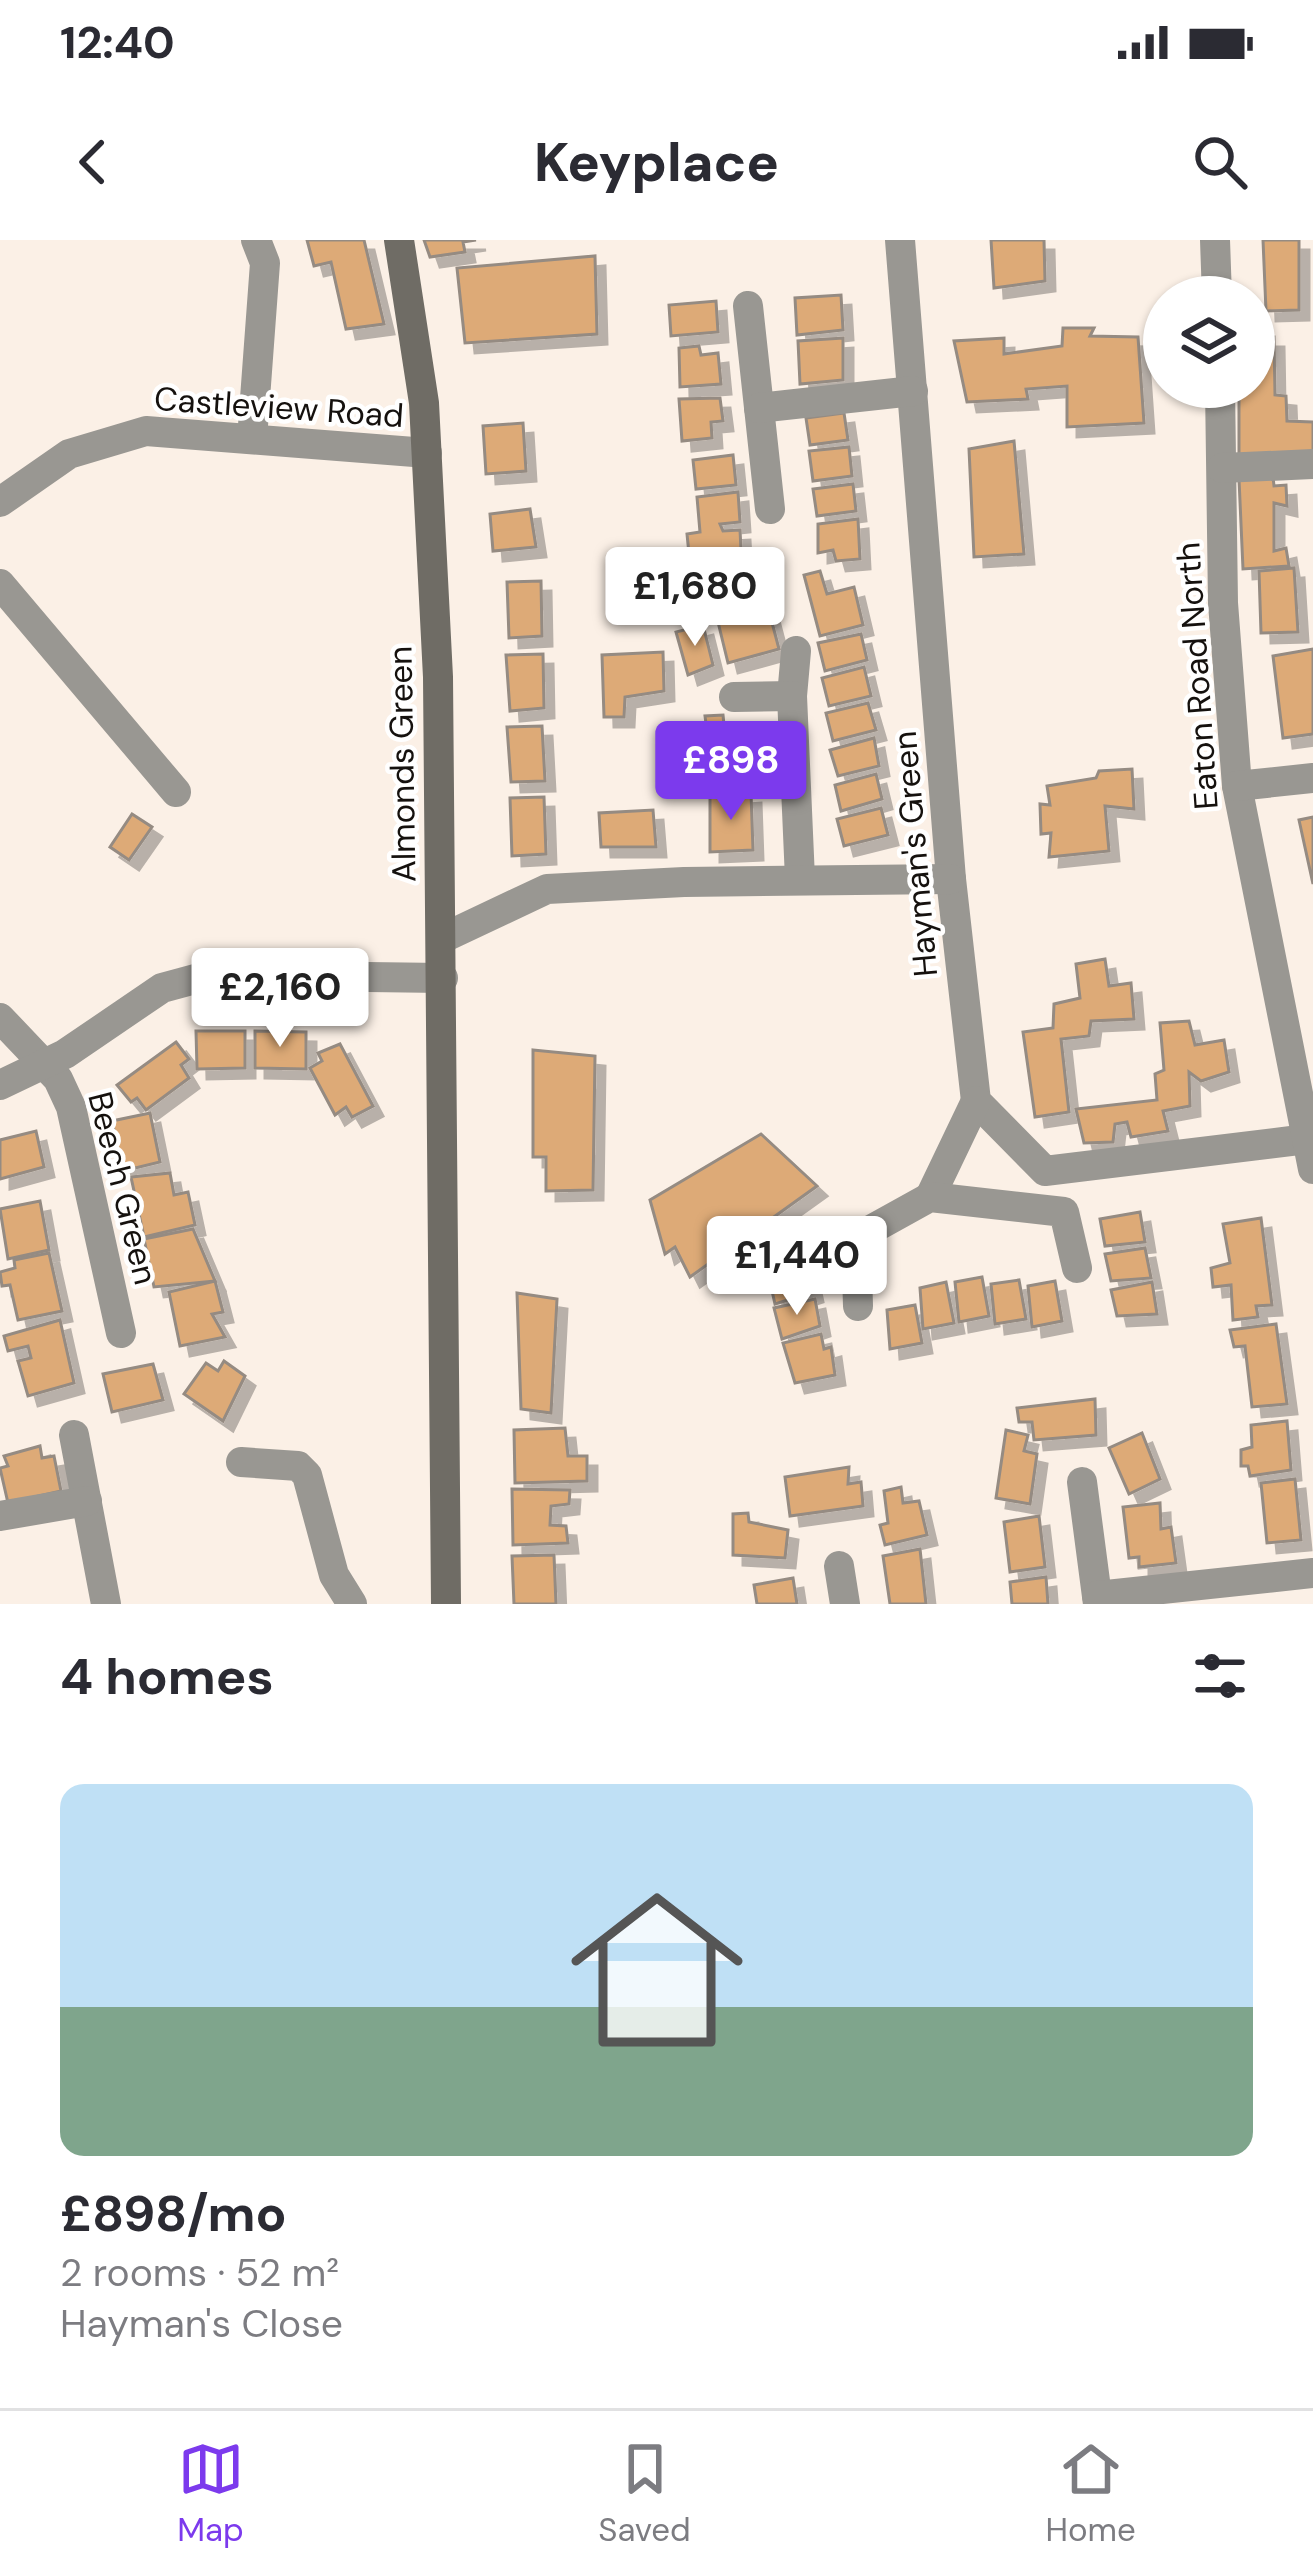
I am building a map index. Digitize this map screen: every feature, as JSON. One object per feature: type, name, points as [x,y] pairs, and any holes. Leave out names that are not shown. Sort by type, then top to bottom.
[{"type":"street","points":[[252,439],[266,263],[256,240]]},
{"type":"street","name":"Almonds Green","points":[[400,240],[427,453],[438,677],[446,1604]]},
{"type":"street","name":"Hayman's Green","points":[[900,240],[951,879],[976,1102]]},
{"type":"street","points":[[1216,240],[1217,276]]},
{"type":"street","points":[[748,306],[770,509]]},
{"type":"street","points":[[759,408],[913,391]]},
{"type":"street","name":"Eaton Road North","points":[[1221,408],[1223,603],[1237,786],[1310,1154]]},
{"type":"street","name":"Castleview Road","points":[[0,502],[46,466],[124,434],[427,453]]},
{"type":"street","points":[[1222,467],[1313,464]]},
{"type":"street","points":[[0,584],[176,792]]},
{"type":"street","points":[[796,651],[792,696],[800,879]]},
{"type":"street","points":[[734,697],[792,696]]},
{"type":"street","points":[[1237,786],[1313,778]]},
{"type":"street","points":[[441,939],[547,890],[800,879],[951,879]]},
{"type":"street","points":[[0,1085],[45,1065],[162,988],[210,975],[443,979]]},
{"type":"street","name":"Beech Green","points":[[0,1018],[45,1065],[71,1107],[121,1333]]},
{"type":"street","points":[[858,1306],[856,1238],[930,1197],[976,1102],[1045,1171],[1310,1154]]},
{"type":"street","points":[[930,1197],[1064,1212],[1077,1268]]},
{"type":"street","points":[[74,1435],[106,1604]]},
{"type":"street","points":[[241,1462],[298,1466],[307,1475],[334,1575],[352,1604]]},
{"type":"street","points":[[1082,1482],[1098,1600],[1313,1573]]},
{"type":"street","points":[[0,1516],[87,1501]]},
{"type":"street","points":[[838,1566],[845,1604]]},
{"type":"building","points":[[307,240],[364,240],[384,324],[346,329],[331,262],[314,266]]},
{"type":"building","points":[[424,240],[476,240],[463,242],[465,252],[430,257]]},
{"type":"building","points":[[991,240],[1044,240],[1045,281],[994,288]]},
{"type":"building","points":[[1263,240],[1299,240],[1299,310],[1275,311],[1275,276],[1265,276]]},
{"type":"building","points":[[595,256],[597,334],[465,343],[457,268]]},
{"type":"building","points":[[841,295],[843,330],[797,335],[795,298]]},
{"type":"building","points":[[716,301],[718,332],[671,336],[669,305]]},
{"type":"building","points":[[1063,328],[1094,328],[1090,336],[1138,337],[1144,423],[1067,427],[1067,386],[1026,389],[1028,399],[967,402],[954,341],[1004,338],[1004,354],[1062,346]]},
{"type":"building","points":[[843,338],[843,380],[800,384],[798,341]]},
{"type":"building","points":[[699,346],[701,355],[718,353],[721,384],[680,387],[679,348]]},
{"type":"building","points":[[1275,395],[1286,396],[1287,421],[1313,422],[1313,456],[1239,455],[1239,408],[1275,408]]},
{"type":"building","points":[[720,398],[723,421],[711,422],[712,438],[682,441],[679,399]]},
{"type":"building","points":[[844,413],[848,440],[810,445],[806,418]]},
{"type":"building","points":[[523,423],[526,471],[486,474],[483,426]]},
{"type":"building","points":[[1014,441],[1024,554],[974,557],[969,449]]},
{"type":"building","points":[[849,447],[852,476],[813,481],[809,451]]},
{"type":"building","points":[[733,455],[736,485],[696,489],[693,460]]},
{"type":"building","points":[[1273,477],[1274,486],[1286,485],[1287,506],[1274,503],[1274,551],[1286,548],[1289,566],[1243,569],[1239,479]]},
{"type":"building","points":[[853,484],[856,511],[817,516],[813,489]]},
{"type":"building","points":[[738,492],[740,522],[720,524],[723,531],[740,530],[742,569],[691,574],[687,534],[700,532],[697,497]]},
{"type":"building","points":[[530,509],[536,547],[493,551],[490,514]]},
{"type":"building","points":[[858,519],[860,559],[836,561],[833,550],[818,553],[818,524]]},
{"type":"building","points":[[1294,568],[1298,632],[1261,633],[1259,571]]},
{"type":"building","points":[[820,571],[827,594],[854,587],[863,625],[820,636],[804,575]]},
{"type":"building","points":[[541,581],[542,636],[509,638],[507,582]]},
{"type":"building","points":[[769,611],[779,649],[728,663],[718,622]]},
{"type":"building","points":[[703,625],[713,665],[688,675],[676,632]]},
{"type":"building","points":[[861,634],[867,660],[825,671],[818,643]]},
{"type":"building","points":[[1313,649],[1313,734],[1283,738],[1273,656]]},
{"type":"building","points":[[663,652],[664,691],[625,697],[624,717],[604,717],[602,655]]},
{"type":"building","points":[[543,654],[544,708],[510,711],[506,655]]},
{"type":"building","points":[[864,667],[871,696],[829,706],[822,678]]},
{"type":"building","points":[[868,703],[876,730],[833,741],[826,713]]},
{"type":"building","points":[[723,715],[724,725],[747,725],[748,777],[713,779],[705,716]]},
{"type":"building","points":[[542,726],[545,781],[511,782],[507,727]]},
{"type":"building","points":[[874,738],[879,766],[838,776],[830,750]]},
{"type":"building","points":[[1132,769],[1134,809],[1105,806],[1109,851],[1049,857],[1051,833],[1041,834],[1040,804],[1050,805],[1047,786],[1096,778],[1099,771]]},
{"type":"building","points":[[876,774],[882,799],[841,811],[835,785]]},
{"type":"building","points":[[751,793],[753,850],[710,852],[710,796]]},
{"type":"building","points":[[544,797],[546,854],[512,856],[510,798]]},
{"type":"building","points":[[881,808],[888,835],[844,846],[837,819]]},
{"type":"building","points":[[653,810],[656,847],[601,847],[599,813]]},
{"type":"building","points":[[132,814],[152,827],[129,860],[110,847]]},
{"type":"building","points":[[1313,817],[1313,884],[1299,820]]},
{"type":"building","points":[[1105,959],[1109,986],[1131,983],[1134,1019],[1091,1021],[1089,1036],[1061,1039],[1069,1112],[1035,1117],[1023,1032],[1053,1028],[1054,1004],[1080,998],[1076,964]]},
{"type":"building","points":[[1189,1021],[1195,1045],[1224,1040],[1229,1072],[1201,1081],[1189,1072],[1190,1106],[1163,1111],[1168,1131],[1131,1137],[1127,1122],[1115,1124],[1113,1142],[1084,1143],[1076,1109],[1157,1100],[1155,1074],[1164,1070],[1160,1023]]},
{"type":"building","points":[[196,1031],[245,1031],[245,1068],[197,1069]]},
{"type":"building","points":[[255,1031],[306,1032],[306,1069],[255,1068]]},
{"type":"building","points":[[176,1042],[189,1059],[181,1065],[189,1078],[146,1110],[137,1098],[131,1102],[117,1085]]},
{"type":"building","points":[[340,1044],[373,1106],[352,1117],[346,1107],[335,1115],[310,1068],[322,1061],[318,1053]]},
{"type":"building","points":[[533,1050],[595,1056],[593,1190],[546,1191],[546,1157],[533,1157]]},
{"type":"building","points":[[150,1113],[160,1162],[123,1171],[112,1121]]},
{"type":"building","points":[[36,1131],[44,1167],[0,1179],[0,1140]]},
{"type":"building","points":[[761,1134],[817,1186],[690,1277],[675,1247],[665,1254],[650,1200]]},
{"type":"building","points":[[170,1173],[174,1195],[188,1192],[195,1225],[144,1237],[131,1177]]},
{"type":"building","points":[[40,1201],[49,1250],[8,1259],[0,1209]]},
{"type":"building","points":[[1140,1212],[1145,1242],[1105,1246],[1100,1219]]},
{"type":"building","points":[[1261,1218],[1272,1305],[1256,1306],[1258,1317],[1233,1320],[1231,1285],[1213,1287],[1211,1268],[1230,1263],[1223,1224]]},
{"type":"building","points":[[193,1229],[215,1281],[154,1287],[144,1239]]},
{"type":"building","points":[[1145,1248],[1151,1278],[1111,1281],[1105,1254]]},
{"type":"building","points":[[49,1253],[62,1311],[18,1320],[10,1285],[2,1286],[0,1272],[15,1268],[14,1260]]},
{"type":"building","points":[[807,1265],[813,1292],[775,1304],[768,1273]]},
{"type":"building","points":[[982,1277],[989,1316],[959,1322],[955,1282]]},
{"type":"building","points":[[1019,1280],[1026,1319],[995,1324],[991,1284]]},
{"type":"building","points":[[215,1281],[223,1312],[212,1314],[225,1337],[180,1346],[169,1292]]},
{"type":"building","points":[[1055,1281],[1062,1321],[1032,1327],[1028,1286]]},
{"type":"building","points":[[946,1282],[954,1323],[923,1329],[920,1288]]},
{"type":"building","points":[[1152,1282],[1157,1314],[1117,1316],[1111,1290]]},
{"type":"building","points":[[517,1293],[557,1299],[551,1413],[521,1409]]},
{"type":"building","points":[[815,1299],[820,1326],[782,1339],[774,1308]]},
{"type":"building","points":[[915,1305],[922,1343],[890,1349],[887,1310]]},
{"type":"building","points":[[60,1320],[74,1383],[28,1396],[18,1361],[31,1358],[28,1346],[8,1351],[4,1336]]},
{"type":"building","points":[[1276,1324],[1287,1404],[1252,1407],[1245,1346],[1234,1347],[1230,1330]]},
{"type":"building","points":[[821,1334],[824,1349],[831,1347],[835,1375],[795,1383],[783,1343]]},
{"type":"building","points":[[224,1361],[245,1376],[223,1421],[184,1394],[206,1363],[218,1371]]},
{"type":"building","points":[[153,1364],[163,1400],[112,1412],[103,1374]]},
{"type":"building","points":[[1095,1399],[1096,1435],[1034,1440],[1032,1422],[1019,1422],[1017,1408]]},
{"type":"building","points":[[1287,1421],[1291,1470],[1250,1476],[1248,1466],[1241,1466],[1241,1450],[1252,1447],[1251,1425]]},
{"type":"building","points":[[565,1428],[568,1456],[587,1456],[587,1481],[515,1483],[514,1430]]},
{"type":"building","points":[[1006,1430],[1028,1435],[1024,1451],[1037,1454],[1030,1504],[996,1498]]},
{"type":"building","points":[[1142,1433],[1160,1479],[1129,1494],[1109,1448]]},
{"type":"building","points":[[40,1446],[42,1458],[54,1456],[61,1491],[8,1503],[0,1468],[8,1466],[4,1456]]},
{"type":"building","points":[[849,1467],[848,1484],[861,1482],[863,1506],[790,1516],[785,1477]]},
{"type":"building","points":[[1295,1479],[1301,1540],[1267,1543],[1261,1483]]},
{"type":"building","points":[[901,1487],[903,1503],[919,1501],[927,1535],[885,1545],[880,1525],[888,1523],[884,1491]]},
{"type":"building","points":[[512,1489],[570,1490],[569,1504],[551,1506],[550,1525],[566,1526],[568,1543],[513,1545]]},
{"type":"building","points":[[1160,1503],[1161,1529],[1171,1527],[1176,1563],[1139,1567],[1139,1557],[1129,1558],[1123,1507]]},
{"type":"building","points":[[748,1513],[749,1522],[788,1530],[785,1558],[733,1555],[733,1514]]},
{"type":"building","points":[[1039,1516],[1045,1567],[1010,1572],[1004,1522]]},
{"type":"building","points":[[920,1549],[926,1604],[890,1604],[883,1556]]},
{"type":"building","points":[[554,1555],[556,1604],[514,1604],[512,1556]]},
{"type":"building","points":[[1046,1577],[1048,1604],[1012,1604],[1010,1582]]},
{"type":"building","points":[[793,1578],[797,1604],[757,1604],[754,1585]]}]
